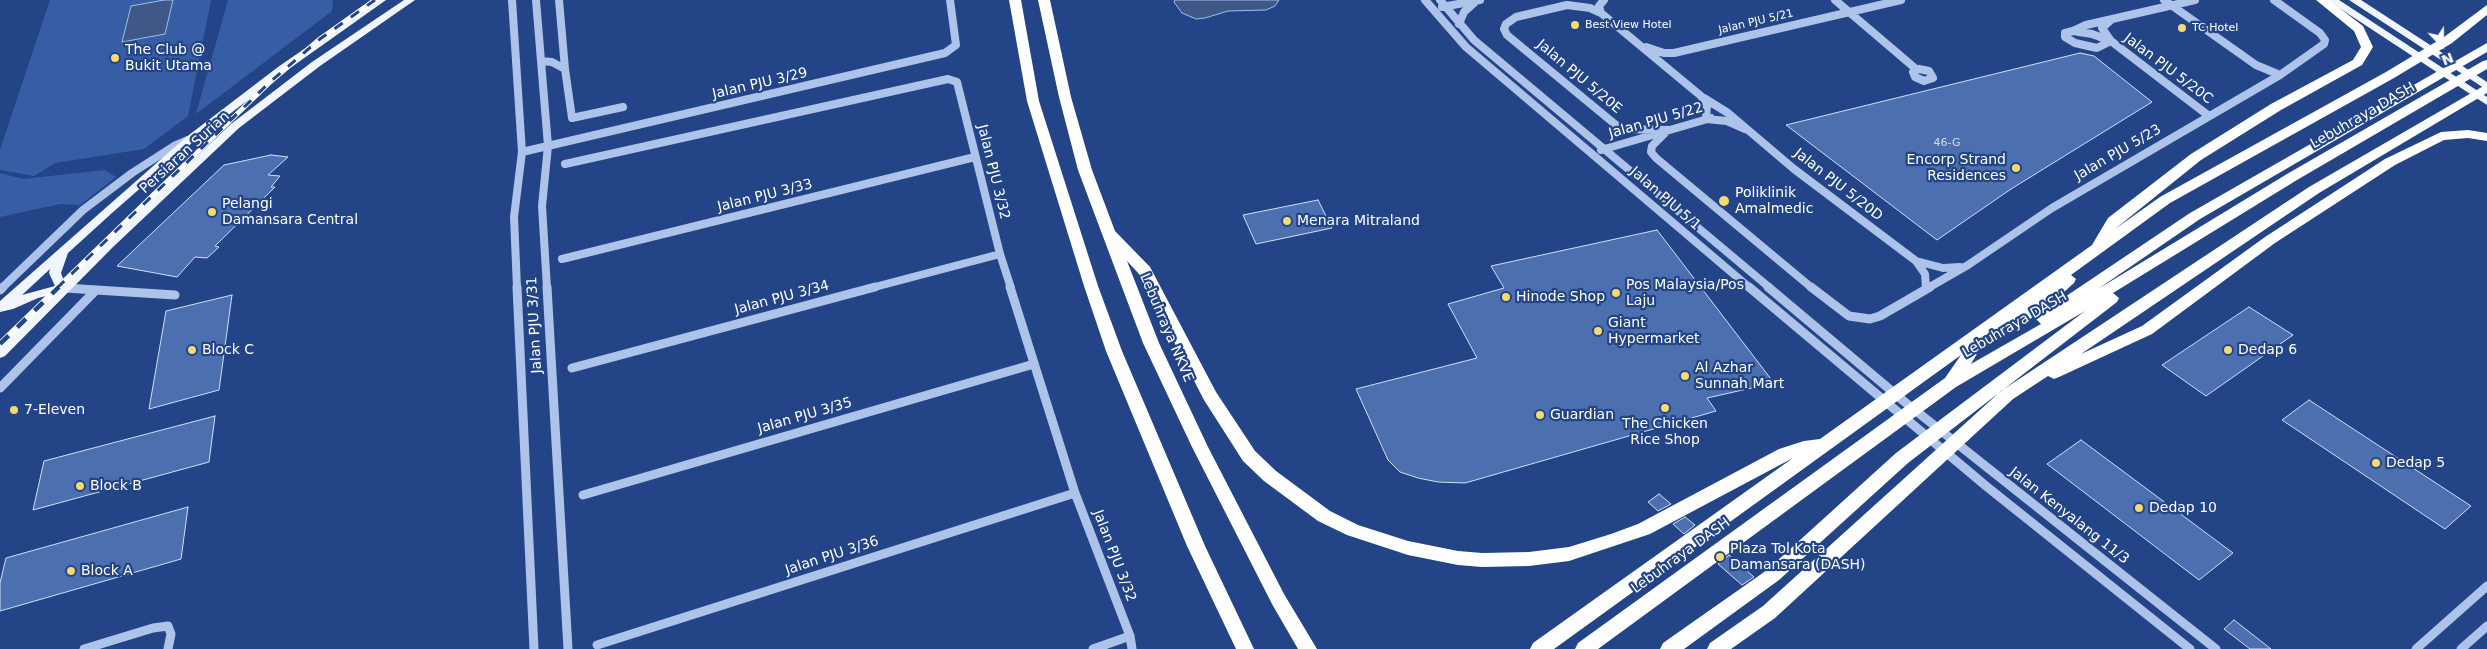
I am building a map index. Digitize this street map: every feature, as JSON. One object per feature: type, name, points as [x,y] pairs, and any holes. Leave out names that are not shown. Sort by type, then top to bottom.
[{"type":"highway","points":[[1015,0],[1033,101],[1083,264],[1114,351],[1196,546],[1245,649]]},
{"type":"highway","name":"Lebuhraya NKVE","points":[[1044,0],[1064,97],[1085,170],[1150,343],[1200,447],[1278,599],[1308,649]]},
{"type":"highway","points":[[1946,388],[1973,348],[2039,306],[2083,267],[2112,221],[2196,157],[2276,107],[2358,62],[2368,47],[2360,29],[2333,5],[2322,0]]},
{"type":"highway","points":[[1539,649],[2165,200],[2390,75],[2448,40],[2487,9]]},
{"type":"highway","points":[[1602,649],[1876,438],[2074,297],[2195,216],[2487,47]]},
{"type":"highway","name":"Lebuhraya DASH","points":[[1584,649],[1946,388],[2292,178],[2487,64]]},
{"type":"highway","points":[[1716,649],[1769,612],[2008,395],[2314,190],[2487,87]]},
{"type":"highway","points":[[2008,395],[2147,330],[2270,240],[2390,162],[2441,136],[2468,134],[2487,137]]},
{"type":"highway","points":[[1669,649],[1774,575],[1902,458],[2179,246],[2191,232],[2195,216]]},
{"type":"highway","points":[[1108,232],[1145,271],[1210,396],[1249,456],[1284,488],[1324,516],[1353,530],[1393,544],[1431,554],[1482,560],[1529,559],[1569,554],[1613,541],[1644,529],[1785,454],[1804,447],[1824,444]]},
{"type":"main road","name":"Persiaran Surian","points":[[0,308],[189,140],[282,69],[378,2],[386,0]]},
{"type":"main road","name":"Persiaran Surian","points":[[0,353],[108,245],[235,126],[316,64],[410,0]]},
{"type":"main road","points":[[2354,0],[2487,87]]},
{"type":"main road","points":[[2333,5],[2487,102]]},
{"type":"main road","points":[[65,250],[55,274],[59,283],[66,288]]},
{"type":"main road","points":[[0,312],[35,294],[66,288]]},
{"type":"street","name":"Jalan PJU 3/31","points":[[512,0],[522,152],[514,217],[534,649]]},
{"type":"street","name":"Jalan PJU 3/31","points":[[536,0],[548,146],[542,206],[568,649]]},
{"type":"street","points":[[559,0],[572,118],[623,107]]},
{"type":"street","name":"Jalan PJU 3/29","points":[[522,152],[945,53],[956,45],[950,0]]},
{"type":"street","points":[[1427,3],[1438,0]]},
{"type":"street","name":"Jalan PJU 5/1","points":[[1438,0],[1474,40],[1906,403]]},
{"type":"street","points":[[1427,3],[1446,7],[1479,0]]},
{"type":"street","points":[[1459,24],[1468,6],[1479,0]]},
{"type":"street","points":[[1601,13],[1600,6],[1604,0]]},
{"type":"street","points":[[1835,0],[1916,69]]},
{"type":"street","name":"Jalan PJU 5/21","points":[[1632,41],[1653,50],[1674,53],[1901,0]]},
{"type":"street","points":[[2164,0],[2256,65],[2280,75]]},
{"type":"street","points":[[2111,41],[2098,48],[2075,43],[2065,37],[2065,33],[2086,25],[2195,0]]},
{"type":"street","name":"Jalan PJU 5/23","points":[[1668,130],[1652,146],[1651,152],[1656,158],[1826,300],[1849,316],[1870,319],[1880,316],[1968,265],[2052,208],[2280,75],[2324,44],[2325,40],[2320,33],[2274,0]]},
{"type":"street","name":"Jalan PJU 5/1","points":[[1427,3],[1466,47],[1895,410]]},
{"type":"street","name":"Jalan PJU 5/20E","points":[[1601,13],[1580,5],[1567,5],[1511,20],[1504,29],[1508,35],[1616,126],[1624,129],[1668,130]]},
{"type":"street","name":"Jalan PJU 5/20D","points":[[1601,13],[1632,41],[1701,96],[1728,113],[1745,129],[1916,261],[1925,274],[1926,288]]},
{"type":"street","name":"Jalan PJU 5/20C","points":[[2111,20],[2102,28],[2111,41],[2209,116]]},
{"type":"street","points":[[2073,31],[2092,34],[2111,41]]},
{"type":"street","points":[[1672,72],[1669,61],[1674,53]]},
{"type":"street","points":[[541,61],[552,62],[566,68]]},
{"type":"street","name":"Jalan PJU 3/32","points":[[565,164],[940,79],[957,82],[1000,254],[1075,493],[1130,636],[1132,649]]},
{"type":"street","points":[[1701,96],[1707,105],[1706,119]]},
{"type":"street","name":"Jalan PJU 5/22","points":[[1590,153],[1728,113]]},
{"type":"street","name":"Jalan PJU 5/20D","points":[[1706,119],[1727,121],[1745,129]]},
{"type":"street","points":[[0,290],[83,210],[132,173],[174,146],[189,140]]},
{"type":"street","name":"Jalan PJU 3/33","points":[[562,260],[975,157]]},
{"type":"street","name":"Jalan PJU 3/34","points":[[572,368],[1000,254]]},
{"type":"street","name":"Jalan PJU 5/20D","points":[[1916,261],[1944,268],[1968,265]]},
{"type":"street","points":[[66,288],[175,295]]},
{"type":"street","points":[[0,388],[96,290]]},
{"type":"street","name":"Jalan PJU 3/35","points":[[583,495],[1034,364]]},
{"type":"street","name":"Jalan Kenyalang 11/3","points":[[1906,403],[2216,649]]},
{"type":"street","name":"Jalan Kenyalang 11/3","points":[[1895,410],[2190,649]]},
{"type":"street","name":"Jalan PJU 3/36","points":[[598,645],[1075,493]]},
{"type":"street","points":[[2416,649],[2487,586]]},
{"type":"street","points":[[2145,613],[2157,603]]},
{"type":"street","points":[[84,649],[168,626],[171,634],[168,649]]},
{"type":"street","points":[[2461,649],[2487,626]]},
{"type":"street","points":[[1093,649],[1130,636]]},
{"type":"shaded area","name":"The Club @ Bukit Utama","points":[[50,0],[211,0],[188,116],[144,149],[55,163],[34,176],[0,170],[0,150]]},
{"type":"shaded area","points":[[173,0],[165,34],[122,42],[131,6]]},
{"type":"shaded area","points":[[228,0],[333,0],[332,11],[196,114]]},
{"type":"shaded area","points":[[1175,0],[1279,0],[1275,6],[1266,10],[1228,11],[1196,19],[1182,13],[1174,2]]},
{"type":"shaded area","points":[[105,170],[116,177],[80,205],[60,204],[0,217],[0,173],[23,179]]},
{"type":"building","points":[[2080,53],[2094,56],[2152,102],[2011,189],[1937,240],[1786,125]]},
{"type":"building","name":"Pelangi Damansara Central","points":[[271,155],[288,157],[268,175],[280,176],[271,187],[275,187],[215,246],[219,247],[207,258],[195,257],[177,277],[117,266],[224,165]]},
{"type":"building","name":"Menara Mitraland","points":[[1318,200],[1332,228],[1256,244],[1243,215]]},
{"type":"building","name":"Giant Hypermarket","points":[[1657,230],[1774,383],[1707,398],[1716,411],[1465,483],[1438,482],[1418,478],[1400,472],[1388,460],[1356,389],[1477,358],[1448,304],[1504,288],[1491,266]]},
{"type":"building","name":"Block C","points":[[232,295],[219,390],[149,409],[166,311]]},
{"type":"building","name":"Dedap 6","points":[[2249,307],[2293,335],[2206,396],[2162,365]]},
{"type":"building","name":"Dedap 5","points":[[2309,400],[2471,506],[2445,529],[2282,420]]},
{"type":"building","name":"Block B","points":[[215,416],[209,462],[33,510],[44,461]]},
{"type":"building","name":"Dedap 10","points":[[2081,440],[2233,553],[2199,580],[2047,464]]},
{"type":"building","points":[[1659,494],[1671,504],[1658,511],[1648,502]]},
{"type":"building","name":"Block A","points":[[188,507],[181,559],[0,611],[0,583],[6,558]]},
{"type":"building","points":[[1685,517],[1695,525],[1684,534],[1673,524]]},
{"type":"building","points":[[1729,555],[1754,577],[1742,585],[1718,564]]},
{"type":"building","points":[[2234,620],[2271,649],[2250,649],[2224,629]]},
{"type":"railway","points":[[57,288],[270,82],[320,39],[375,0]]},
{"type":"railway","points":[[0,344],[59,287]]},
{"type":"place","name":"Best View Hotel","points":[[1575,25]]},
{"type":"place","name":"TC Hotel","points":[[2182,28]]},
{"type":"place","name":"The Club @ Bukit Utama","points":[[115,58]]},
{"type":"place","name":"Encorp Strand Residences","points":[[2016,168]]},
{"type":"place","name":"Poliklinik Amalmedic","points":[[1724,201]]},
{"type":"place","name":"Pelangi Damansara Central","points":[[212,212]]},
{"type":"place","name":"Menara Mitraland","points":[[1287,221]]},
{"type":"place","name":"Pos Malaysia/Pos Laju","points":[[1616,293]]},
{"type":"place","name":"Hinode Shop","points":[[1506,297]]},
{"type":"place","name":"Giant Hypermarket","points":[[1598,331]]},
{"type":"place","name":"Block C","points":[[192,350]]},
{"type":"place","name":"Dedap 6","points":[[2228,350]]},
{"type":"place","name":"Al Azhar Sunnah Mart","points":[[1685,376]]},
{"type":"place","name":"The Chicken Rice Shop","points":[[1665,408]]},
{"type":"place","name":"7-Eleven","points":[[14,410]]},
{"type":"place","name":"Guardian","points":[[1540,415]]},
{"type":"place","name":"Dedap 5","points":[[2376,463]]},
{"type":"place","name":"Block B","points":[[80,486]]},
{"type":"place","name":"Dedap 10","points":[[2139,508]]},
{"type":"place","name":"Plaza Tol Kota Damansara (DASH)","points":[[1720,557]]},
{"type":"place","name":"Block A","points":[[71,571]]}]
